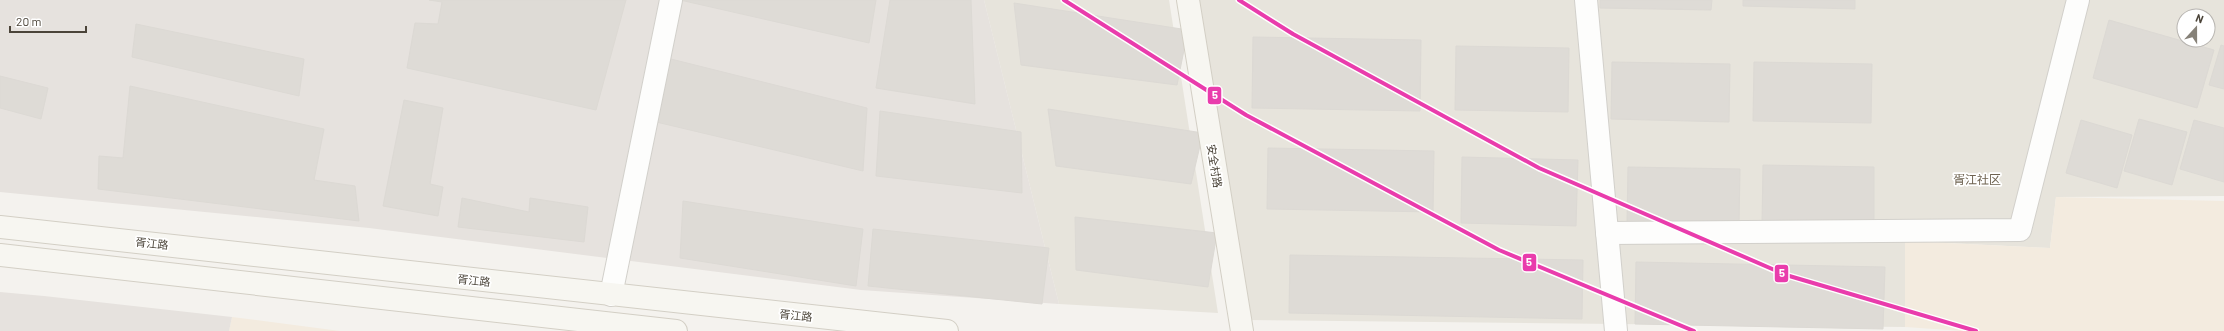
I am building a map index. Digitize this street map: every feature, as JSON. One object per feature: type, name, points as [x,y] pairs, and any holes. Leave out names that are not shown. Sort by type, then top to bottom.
[{"type":"main road","name":"安全村路","points":[[1188,0],[1242,331]]},
{"type":"main road","name":"胥江路","points":[[0,226],[611,295],[948,331]]},
{"type":"main road","points":[[0,255],[676,331]]},
{"type":"street","points":[[611,295],[671,0]]},
{"type":"street","points":[[1586,0],[1616,331]]},
{"type":"street","points":[[1607,233],[2020,230],[2078,0]]},
{"type":"shaded area","points":[[0,0],[984,0],[1059,304],[861,290],[369,228],[0,192]]},
{"type":"shaded area","points":[[984,0],[1169,0],[1218,313],[1059,304]]},
{"type":"shaded area","points":[[1199,0],[2224,0],[2224,196],[2056,197],[2050,248],[1905,241],[1905,327],[1248,320]]},
{"type":"shaded area","points":[[2056,197],[2224,201],[2224,331],[1963,331],[1905,327],[1905,241],[2050,248]]},
{"type":"shaded area","points":[[0,292],[232,317],[229,331],[0,331]]},
{"type":"shaded area","points":[[232,317],[340,331],[229,331]]},
{"type":"building","points":[[429,0],[626,0],[596,110],[407,68],[415,23],[438,24],[442,2]]},
{"type":"building","points":[[680,0],[876,0],[869,43]]},
{"type":"building","points":[[890,0],[971,0],[975,104],[876,88]]},
{"type":"building","points":[[1600,0],[1712,0],[1711,10],[1600,8]]},
{"type":"building","points":[[1743,0],[1855,0],[1855,9],[1743,6]]},
{"type":"building","points":[[1014,3],[1188,30],[1177,85],[1021,65]]},
{"type":"building","points":[[2109,20],[2176,39],[2176,48],[2207,48],[2214,50],[2197,108],[2093,78]]},
{"type":"building","points":[[136,24],[304,59],[299,96],[132,57]]},
{"type":"building","points":[[1253,37],[1421,40],[1420,111],[1252,108]]},
{"type":"building","points":[[2221,45],[2224,46],[2224,89],[2209,85]]},
{"type":"building","points":[[1456,46],[1569,48],[1568,112],[1455,110]]},
{"type":"building","points":[[659,56],[867,108],[863,171],[652,121]]},
{"type":"building","points":[[1612,62],[1730,64],[1729,122],[1611,119]]},
{"type":"building","points":[[1754,62],[1872,64],[1871,123],[1753,121]]},
{"type":"building","points":[[0,76],[48,88],[41,119],[0,108]]},
{"type":"building","points":[[130,86],[324,129],[314,180],[355,186],[359,221],[98,189],[99,156],[123,158]]},
{"type":"building","points":[[404,100],[443,108],[430,184],[443,187],[438,216],[383,206]]},
{"type":"building","points":[[1048,109],[1203,133],[1191,184],[1056,166]]},
{"type":"building","points":[[880,111],[1021,132],[1022,193],[876,176]]},
{"type":"building","points":[[2139,119],[2187,132],[2172,185],[2124,171]]},
{"type":"building","points":[[2081,120],[2132,135],[2117,188],[2066,173]]},
{"type":"building","points":[[2194,120],[2224,128],[2224,182],[2180,169]]},
{"type":"building","points":[[1268,148],[1434,151],[1433,212],[1267,209]]},
{"type":"building","points":[[1462,157],[1578,160],[1576,226],[1461,223]]},
{"type":"building","points":[[1763,165],[1874,167],[1874,226],[1762,224]]},
{"type":"building","points":[[1628,167],[1740,169],[1739,224],[1627,222]]},
{"type":"building","points":[[462,198],[529,212],[530,198],[588,207],[584,242],[458,227]]},
{"type":"building","points":[[683,201],[863,229],[856,286],[680,258]]},
{"type":"building","points":[[1075,217],[1217,233],[1208,287],[1076,270]]},
{"type":"building","points":[[873,229],[1049,248],[1042,304],[868,286]]},
{"type":"building","points":[[1290,255],[1583,260],[1582,319],[1289,313]]},
{"type":"building","points":[[1636,262],[1885,267],[1883,329],[1635,324]]},
{"type":"transit line","name":"5","points":[[1064,0],[1246,115],[1499,250],[1694,331]]},
{"type":"transit line","name":"5","points":[[1239,0],[1293,34],[1539,168],[1786,275],[1976,331]]},
{"type":"district","name":"胥江社区","points":[[1977,179]]}]
